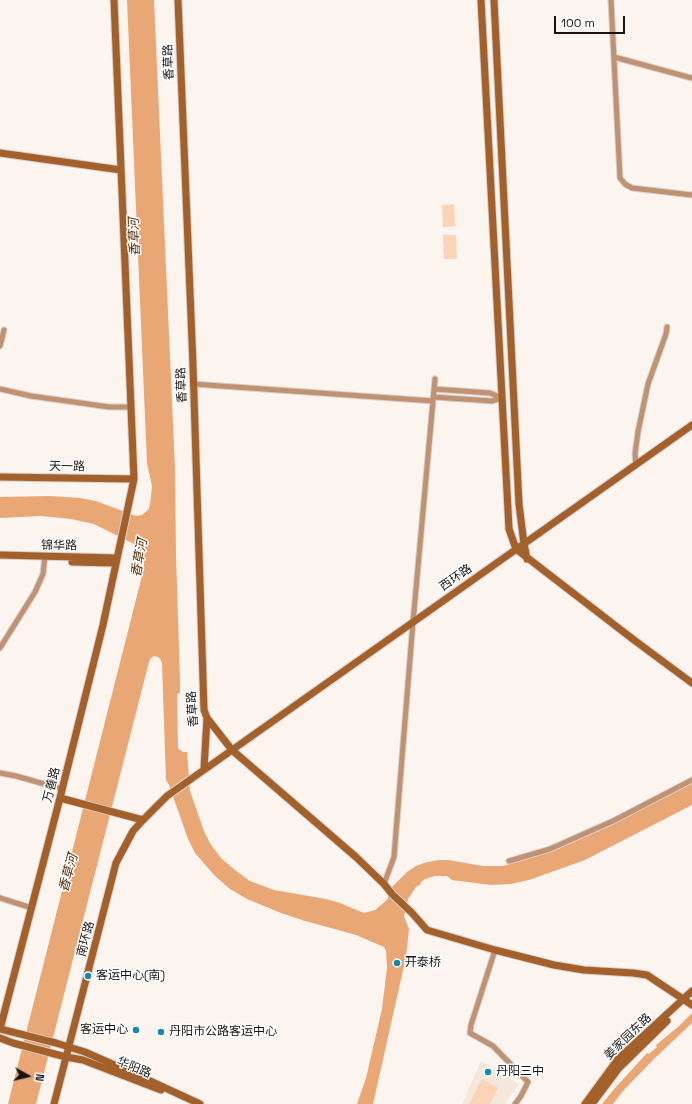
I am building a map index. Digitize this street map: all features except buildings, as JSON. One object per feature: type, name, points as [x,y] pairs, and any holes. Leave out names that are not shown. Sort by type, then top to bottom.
[{"type":"main road","name":"万善路","points":[[0,1029],[104,625],[119,545],[134,478],[114,0]]},
{"type":"main road","name":"香草路","points":[[178,0],[204,710],[206,718],[204,769]]},
{"type":"main road","points":[[481,0],[509,529],[516,550],[634,640],[692,682]]},
{"type":"main road","points":[[494,0],[519,504],[527,559]]},
{"type":"main road","points":[[0,153],[121,170]]},
{"type":"main road","points":[[502,398],[514,398]]},
{"type":"main road","name":"西环路","points":[[232,750],[692,425]]},
{"type":"main road","name":"天一路","points":[[0,476],[134,478]]},
{"type":"main road","name":"锦华路","points":[[0,555],[45,559]]},
{"type":"main road","name":"锦华路","points":[[0,560],[116,560]]},
{"type":"main road","points":[[206,718],[232,750],[356,857],[384,884],[427,930],[495,950],[554,965],[584,970],[647,975],[689,1001]]},
{"type":"main road","points":[[204,769],[232,750]]},
{"type":"main road","name":"南环路","points":[[54,1104],[116,863],[133,831],[143,820],[167,796],[204,769]]},
{"type":"main road","points":[[60,798],[143,820]]},
{"type":"main road","name":"姜家园东路","points":[[592,1104],[619,1068],[689,1001],[692,991]]},
{"type":"main road","name":"姜家园东路","points":[[585,1104],[618,1059],[689,1001]]},
{"type":"main road","points":[[0,1029],[69,1046],[200,1104]]},
{"type":"main road","name":"华阳路","points":[[0,1038],[66,1057],[83,1060],[192,1104]]},
{"type":"street","points":[[611,0],[620,178],[625,184],[632,188],[692,195]]},
{"type":"street","points":[[614,57],[692,78]]},
{"type":"street","points":[[636,465],[635,454],[638,432],[648,384],[666,334],[667,327]]},
{"type":"street","points":[[0,346],[4,330]]},
{"type":"street","points":[[384,884],[394,858],[435,379]]},
{"type":"street","points":[[193,384],[433,399],[492,401],[502,398]]},
{"type":"street","points":[[0,389],[31,396],[109,407],[131,407]]},
{"type":"street","points":[[434,389],[490,393],[502,398]]},
{"type":"street","points":[[0,648],[35,592],[43,574],[45,559]]},
{"type":"street","points":[[0,773],[62,789]]},
{"type":"street","points":[[509,861],[550,849],[613,821],[692,780]]},
{"type":"street","points":[[0,898],[32,908]]},
{"type":"street","points":[[495,950],[471,1025],[470,1033],[493,1046],[528,1082],[516,1104]]},
{"type":"shaded area","points":[[454,204],[455,226],[443,227],[442,205]]},
{"type":"shaded area","points":[[443,235],[456,235],[457,259],[444,259]]},
{"type":"shaded area","name":"丹阳三中","points":[[481,1061],[519,1084],[505,1104],[462,1104]]},
{"type":"shaded area","points":[[482,1079],[498,1088],[490,1104],[469,1104]]},
{"type":"water","name":"香草河","points":[[127,0],[154,0],[175,468],[180,679],[180,693],[177,694],[178,748],[183,752],[187,752],[190,791],[204,831],[211,845],[222,859],[250,881],[274,890],[326,899],[364,913],[375,910],[387,900],[392,887],[407,872],[416,866],[438,860],[448,860],[483,866],[503,866],[551,852],[607,827],[692,783],[692,805],[585,860],[529,880],[511,884],[491,885],[452,880],[447,876],[435,876],[425,879],[416,887],[408,899],[404,916],[409,929],[406,957],[373,1104],[357,1104],[366,1078],[382,1009],[387,968],[386,951],[384,947],[356,935],[302,920],[247,899],[230,889],[215,876],[195,853],[188,839],[166,780],[162,663],[158,657],[154,656],[149,662],[36,1104],[8,1104],[144,568],[142,554],[134,544],[94,524],[71,519],[41,516],[0,518],[0,497],[50,496],[80,498],[96,501],[136,516],[142,515],[148,510],[150,505],[152,486],[147,463]]},
{"type":"water","points":[[692,1013],[692,1023],[655,1058],[623,1091],[613,1104],[602,1104],[647,1053],[649,1054],[657,1047],[656,1045]]},
{"type":"place","name":"开泰桥","points":[[397,963]]},
{"type":"place","name":"客运中心(南)","points":[[88,976]]},
{"type":"place","name":"客运中心","points":[[136,1030]]},
{"type":"place","name":"丹阳市公路客运中心","points":[[161,1032]]},
{"type":"place","name":"丹阳三中","points":[[488,1072]]}]
